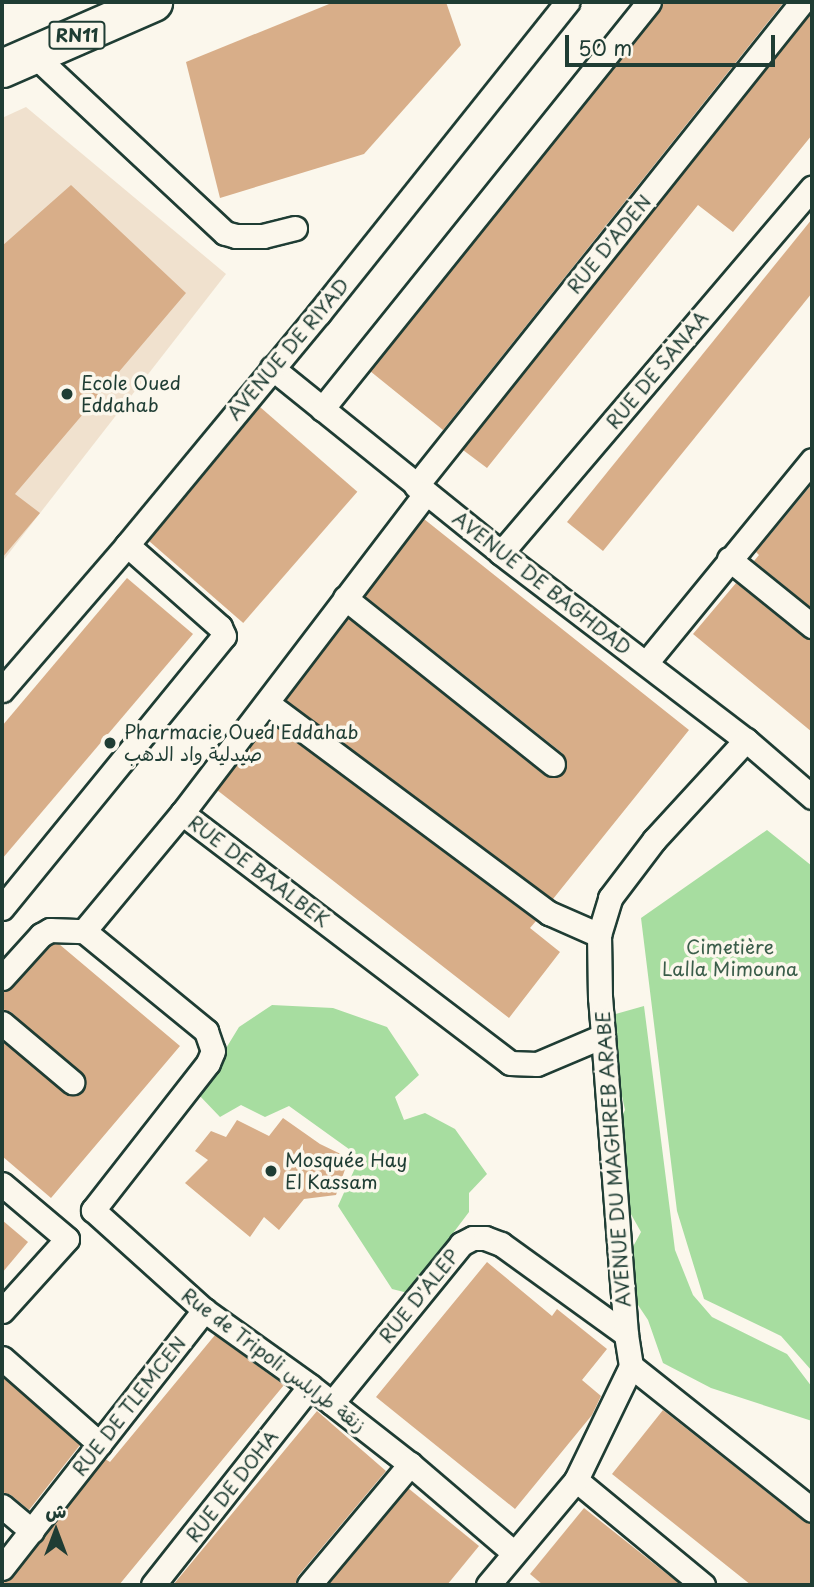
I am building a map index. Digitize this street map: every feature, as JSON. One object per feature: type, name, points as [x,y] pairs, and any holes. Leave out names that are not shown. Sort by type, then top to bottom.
[{"type":"main road","name":"RN11","points":[[18,62],[102,12],[145,3]]},
{"type":"street","name":"AVENUE DE RIYAD","points":[[2,690],[127,545],[567,2]]},
{"type":"street","points":[[322,409],[649,2]]},
{"type":"street","name":"RUE D'ADEN","points":[[421,490],[802,2]]},
{"type":"street","points":[[18,62],[225,233],[248,237],[295,228]]},
{"type":"street","name":"RUE DE SANAA","points":[[501,553],[812,187]]},
{"type":"street","name":"AVENUE DE BAGHDAD","points":[[272,368],[501,553],[746,740],[812,797]]},
{"type":"street","points":[[646,663],[812,460]]},
{"type":"street","name":"RUE DE BAALBEK","points":[[421,490],[345,598],[182,813],[510,1063],[537,1065],[603,1036]]},
{"type":"street","points":[[2,908],[224,636],[220,627],[127,545]]},
{"type":"street","points":[[729,559],[812,626]]},
{"type":"street","points":[[345,598],[553,764]]},
{"type":"street","points":[[267,703],[549,913],[599,935]]},
{"type":"street","name":"AVENUE DU MAGHREB ARABE","points":[[631,1366],[626,1334],[603,1036],[599,935],[610,898],[628,872],[746,740]]},
{"type":"street","points":[[84,931],[182,813]]},
{"type":"street","points":[[2,978],[50,929],[84,931],[206,1031],[213,1051],[208,1063],[93,1210],[2,1311]]},
{"type":"street","points":[[2,1023],[72,1082]]},
{"type":"street","points":[[2,1184],[67,1239]]},
{"type":"street","name":"Rue de Tripoli زنقة طرابلس","points":[[93,1210],[204,1310],[310,1386],[410,1464],[513,1552]]},
{"type":"street","name":"RUE D'ALEP","points":[[332,1403],[461,1244],[473,1238],[485,1238],[501,1244],[626,1334]]},
{"type":"street","name":"RUE DE TLEMCEN","points":[[2,1568],[204,1310]]},
{"type":"street","points":[[2,1358],[100,1444]]},
{"type":"street","points":[[496,1582],[513,1552],[576,1480],[631,1366],[812,1510]]},
{"type":"street","name":"RUE DE DOHA","points":[[153,1585],[310,1386]]},
{"type":"street","points":[[309,1585],[410,1464]]},
{"type":"street","points":[[576,1480],[702,1585]]},
{"type":"street","points":[[2,1506],[32,1531]]},
{"type":"shaded area","name":"Ecole Oued Eddahab","points":[[26,107],[226,274],[2,562],[2,118]]},
{"type":"green space","name":"Cimetière Lalla Mimouna","points":[[767,830],[812,866],[812,1371],[781,1336],[704,1299],[677,1211],[641,918]]},
{"type":"green space","points":[[272,1005],[333,1008],[387,1027],[419,1075],[395,1097],[404,1120],[425,1113],[455,1129],[487,1174],[469,1193],[469,1212],[408,1293],[392,1289],[338,1206],[360,1157],[289,1106],[265,1117],[241,1105],[220,1117],[198,1094],[239,1027]]},
{"type":"green space","points":[[644,1006],[675,1250],[693,1295],[712,1317],[787,1354],[812,1387],[812,1421],[711,1388],[663,1363],[648,1320],[632,1296],[629,1254],[641,1232],[614,1184],[618,1124],[625,1110],[605,1017]]},
{"type":"building","points":[[334,2],[446,2],[461,45],[364,154],[220,198],[186,62]]},
{"type":"building","points":[[663,2],[784,2],[443,430],[370,371],[660,11]]},
{"type":"building","points":[[812,12],[812,135],[733,232],[698,205],[487,468],[463,450]]},
{"type":"building","name":"Ecole Oued Eddahab","points":[[71,185],[186,293],[15,494],[40,513],[2,558],[2,246]]},
{"type":"building","points":[[812,219],[812,293],[603,551],[567,522]]},
{"type":"building","points":[[260,407],[357,492],[243,623],[146,538]]},
{"type":"building","points":[[812,484],[812,608],[754,561],[759,555],[756,552]]},
{"type":"building","points":[[424,519],[689,730],[553,899],[286,700],[348,618],[544,775],[557,777],[564,772],[566,760],[562,753],[365,596]]},
{"type":"building","points":[[127,578],[193,634],[2,859],[2,726]]},
{"type":"building","points":[[736,583],[803,637],[812,640],[812,732],[693,634]]},
{"type":"building","points":[[269,722],[536,921],[530,928],[560,952],[509,1018],[217,790]]},
{"type":"building","points":[[53,944],[59,944],[180,1046],[51,1198],[2,1156],[2,1041],[69,1096],[82,1091],[85,1078],[11,1012],[2,1009],[2,992],[12,987]]},
{"type":"building","name":"Mosquée Hay El Kassam","points":[[283,1118],[320,1144],[349,1158],[336,1195],[304,1199],[279,1230],[264,1217],[250,1237],[185,1183],[208,1160],[195,1151],[211,1131],[226,1137],[237,1120],[269,1136]]},
{"type":"building","points":[[2,1220],[28,1242],[2,1273]]},
{"type":"building","points":[[487,1262],[552,1316],[557,1309],[607,1349],[582,1380],[601,1396],[592,1415],[515,1509],[376,1397]]},
{"type":"building","points":[[215,1335],[284,1385],[119,1585],[2,1585],[2,1582],[13,1577],[105,1459],[110,1462]]},
{"type":"building","points":[[2,1376],[80,1445],[29,1510],[11,1495],[2,1492]]},
{"type":"building","points":[[663,1410],[803,1521],[812,1524],[812,1585],[751,1585],[612,1474]]},
{"type":"building","points":[[317,1411],[386,1471],[298,1576],[295,1585],[173,1585]]},
{"type":"building","points":[[408,1488],[479,1546],[447,1585],[327,1585]]},
{"type":"building","points":[[584,1508],[681,1585],[543,1585],[530,1574]]},
{"type":"place","name":"Ecole Oued Eddahab","points":[[67,394]]},
{"type":"place","name":"Pharmacie Oued Eddahab صيدلية واد الدهب","points":[[110,743]]},
{"type":"place","name":"Mosquée Hay El Kassam","points":[[271,1171]]}]
